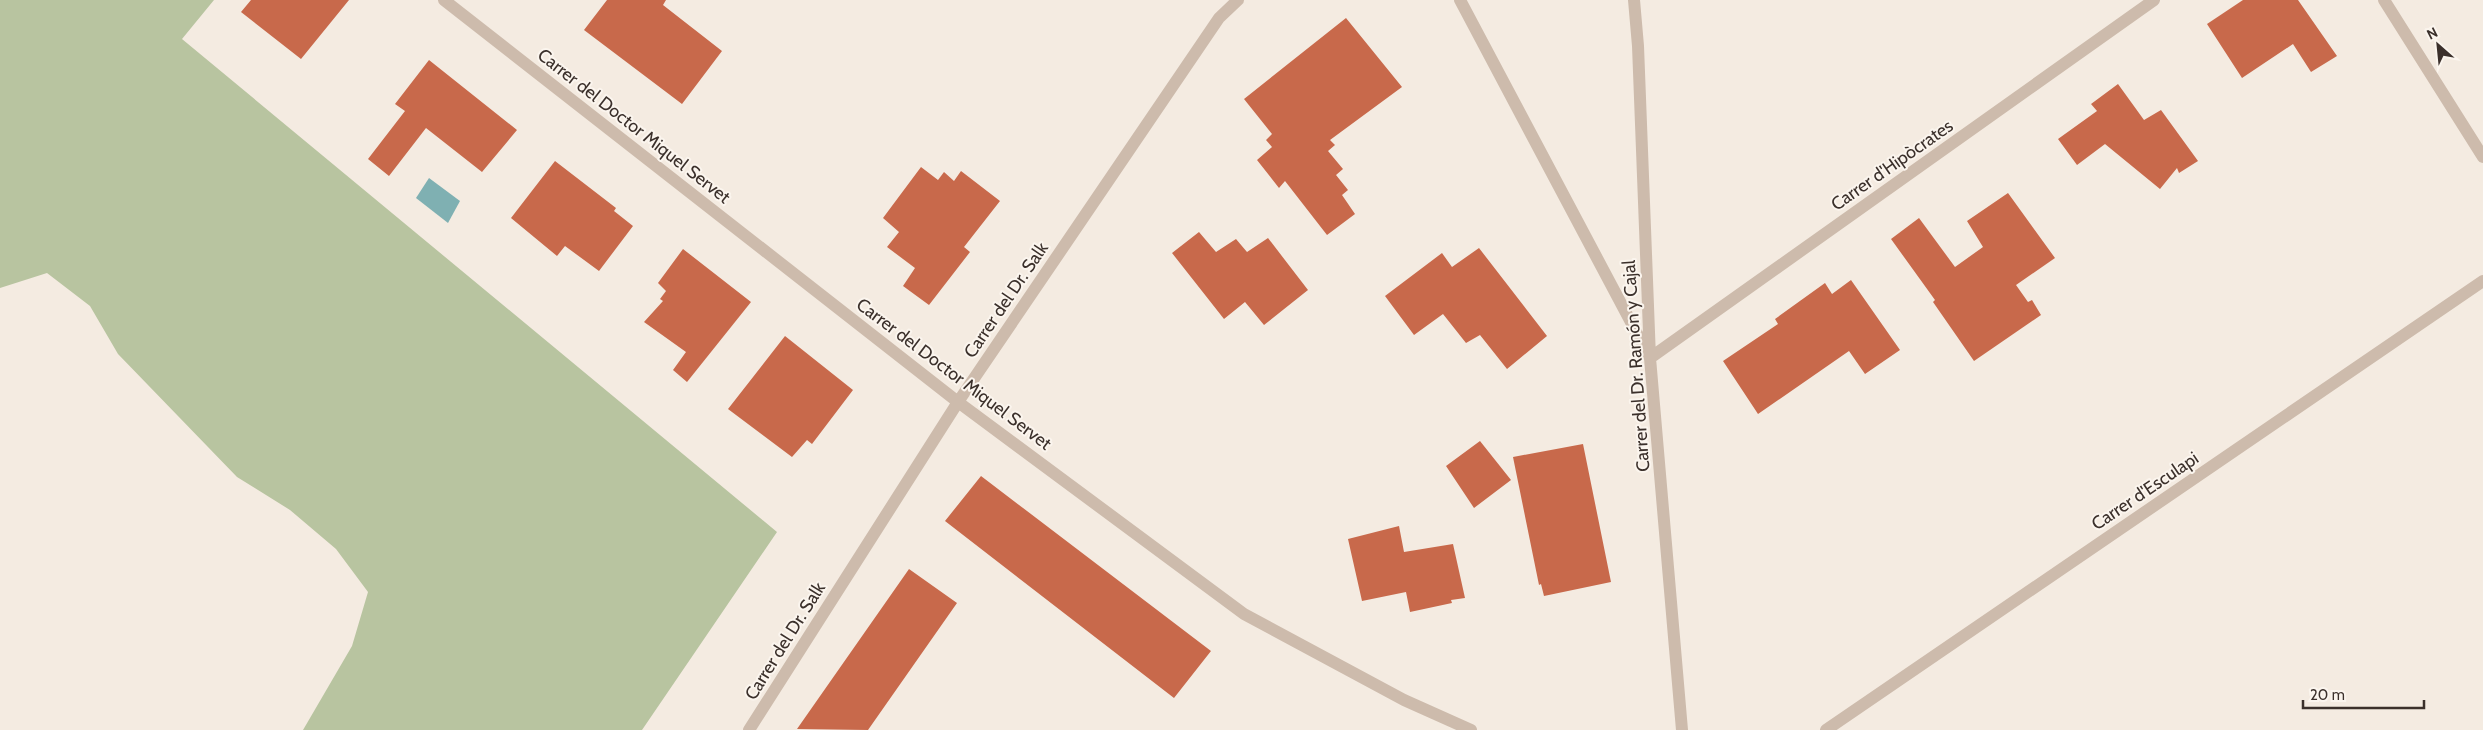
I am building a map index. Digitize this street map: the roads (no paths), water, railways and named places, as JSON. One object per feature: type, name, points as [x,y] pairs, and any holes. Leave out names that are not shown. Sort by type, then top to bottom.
[{"type":"street","name":"Carrer del Doctor Miquel Servet","points":[[444,0],[958,402],[1244,614],[1404,700],[1471,730]]},
{"type":"street","name":"Carrer del Dr. Salk","points":[[749,730],[958,402],[1219,18],[1238,0]]},
{"type":"street","points":[[1460,0],[1650,358]]},
{"type":"street","name":"Carrer del Dr. Ramón y Cajal","points":[[1634,0],[1638,46],[1650,358],[1682,730]]},
{"type":"street","name":"Carrer d'Hipòcrates","points":[[1650,358],[2154,0]]},
{"type":"street","points":[[2384,0],[2483,157]]},
{"type":"street","name":"Carrer d'Esculapi","points":[[1826,730],[2483,281]]},
{"type":"water","points":[[429,178],[460,201],[448,223],[416,198]]}]
